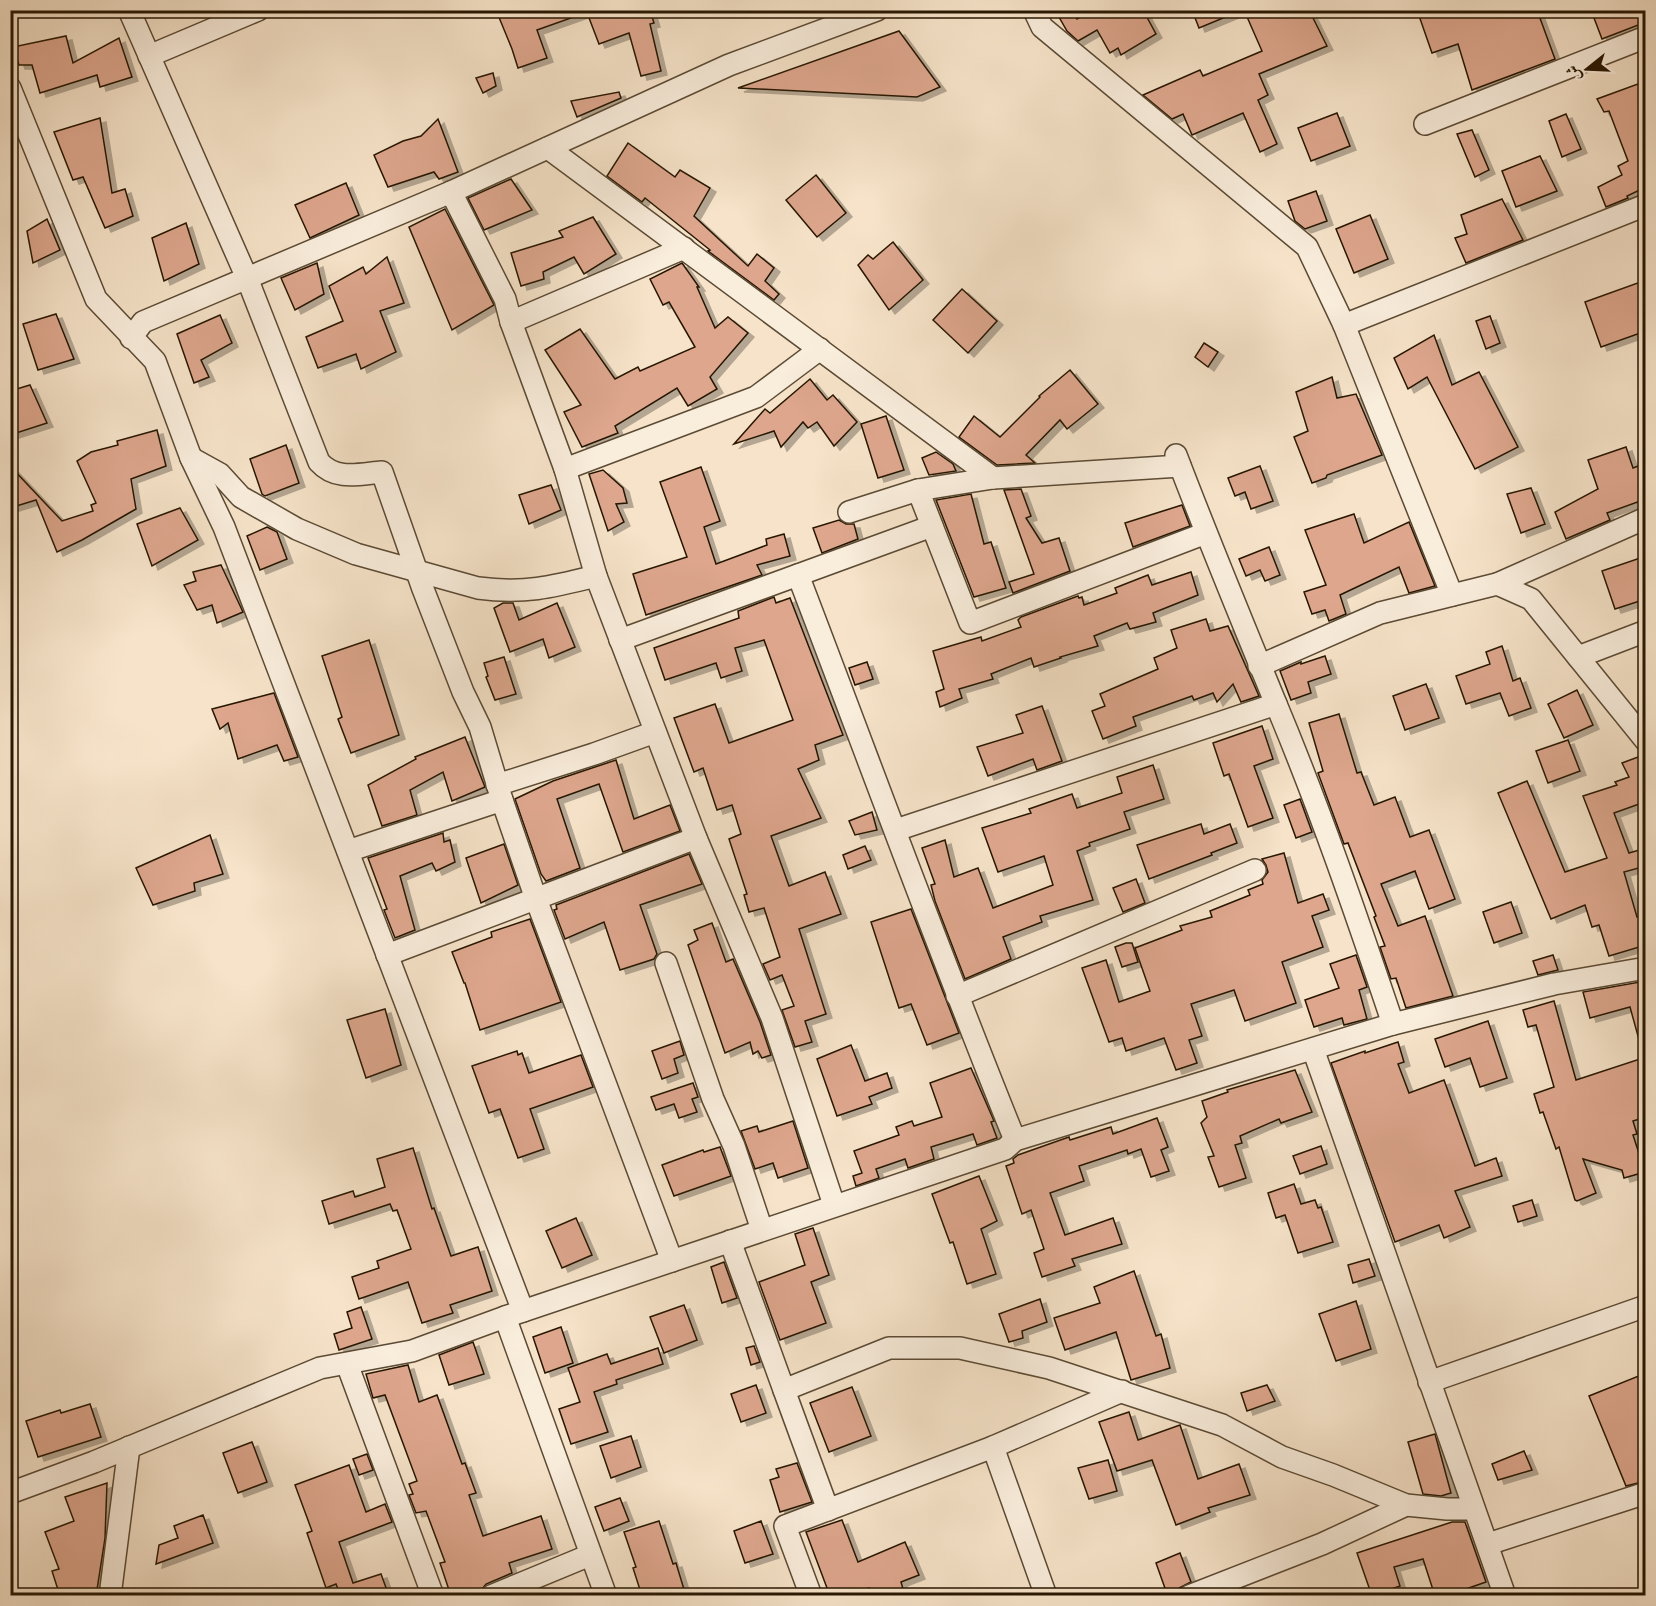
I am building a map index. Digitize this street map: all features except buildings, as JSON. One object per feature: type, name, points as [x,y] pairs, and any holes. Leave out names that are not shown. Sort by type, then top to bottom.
[{"type":"street","points":[[129,10],[247,278],[319,462],[332,473],[345,476],[382,472],[416,570],[463,692],[480,727],[536,899],[672,1261]]},
{"type":"street","points":[[149,56],[258,10]]},
{"type":"street","points":[[131,338],[143,322],[451,192],[729,65],[876,10]]},
{"type":"street","points":[[1034,10],[1042,27],[1307,247],[1344,325],[1452,596]]},
{"type":"street","points":[[1425,124],[1646,37]]},
{"type":"street","points":[[10,88],[96,299],[155,361],[191,458],[224,527],[387,955],[514,1314],[590,1555],[606,1596]]},
{"type":"street","points":[[548,148],[993,478]]},
{"type":"street","points":[[451,192],[505,299],[511,322],[564,469],[596,576],[696,838],[772,1018],[834,1205]]},
{"type":"street","points":[[1344,325],[1646,205]]},
{"type":"street","points":[[511,322],[684,248]]},
{"type":"street","points":[[564,469],[756,397],[820,350]]},
{"type":"street","points":[[191,458],[220,474],[241,497],[297,529],[356,554],[478,588],[533,590],[596,576]]},
{"type":"street","points":[[849,512],[918,490],[993,478],[1178,461],[1353,903],[1393,1024]]},
{"type":"street","points":[[918,490],[970,623],[1206,533]]},
{"type":"street","points":[[1259,666],[1380,613],[1497,584],[1646,518]]},
{"type":"street","points":[[620,640],[932,526]]},
{"type":"street","points":[[798,574],[957,996],[1016,1140]]},
{"type":"street","points":[[1497,584],[1531,599],[1645,740]]},
{"type":"street","points":[[1578,657],[1646,631]]},
{"type":"street","points":[[896,830],[1276,704]]},
{"type":"street","points":[[348,851],[655,732]]},
{"type":"street","points":[[387,955],[696,838]]},
{"type":"street","points":[[957,996],[1255,870]]},
{"type":"street","points":[[666,963],[713,1099],[734,1146],[762,1230]]},
{"type":"street","points":[[10,1493],[129,1448],[320,1368],[411,1351],[834,1205],[1005,1149],[1016,1140],[1393,1024],[1554,984],[1646,968]]},
{"type":"street","points":[[1313,1049],[1505,1596]]},
{"type":"street","points":[[730,1241],[828,1510]]},
{"type":"street","points":[[1429,1382],[1646,1306]]},
{"type":"street","points":[[784,1390],[889,1348],[960,1348],[1049,1368],[1222,1425],[1282,1457],[1406,1505],[1473,1509]]},
{"type":"street","points":[[347,1364],[433,1596]]},
{"type":"street","points":[[811,1596],[785,1526],[993,1447],[1122,1391]]},
{"type":"street","points":[[993,1447],[1046,1596]]},
{"type":"street","points":[[110,1596],[129,1448]]},
{"type":"street","points":[[1488,1544],[1646,1493]]},
{"type":"street","points":[[1189,1596],[1322,1544],[1406,1505]]},
{"type":"street","points":[[490,1596],[590,1555]]}]
